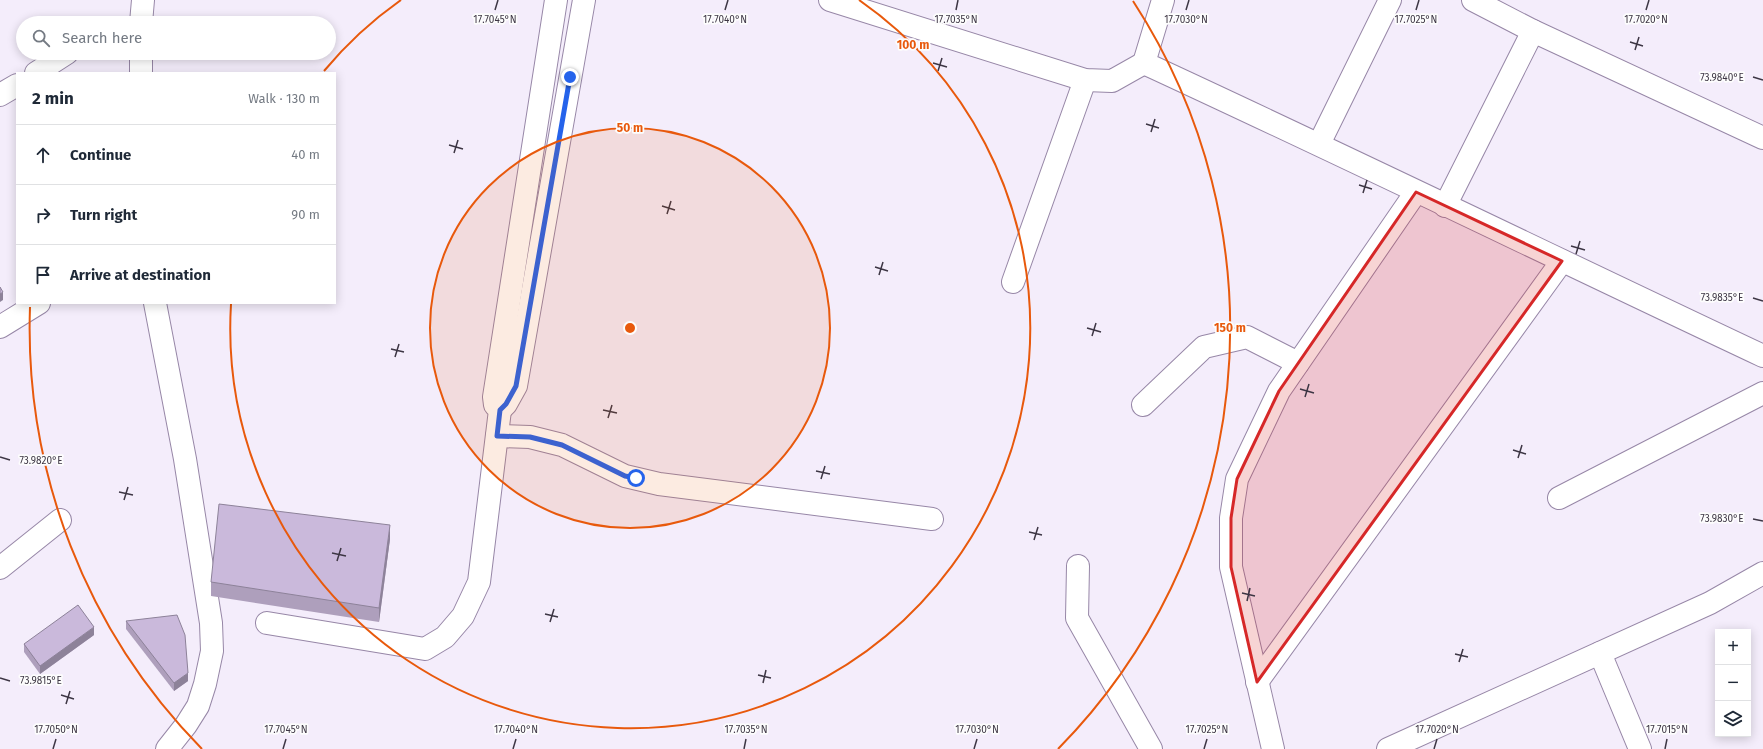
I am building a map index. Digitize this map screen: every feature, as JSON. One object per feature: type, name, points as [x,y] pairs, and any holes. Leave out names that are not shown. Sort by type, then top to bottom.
[{"type":"street","points":[[500,410],[495,405],[494,397],[556,0]]},
{"type":"street","points":[[267,624],[425,649],[445,637],[463,616],[479,582],[500,410],[506,404],[516,386],[584,0]]},
{"type":"street","points":[[830,0],[1086,80],[1112,80],[1144,63],[1163,0]]},
{"type":"street","points":[[1319,144],[1390,0]]},
{"type":"street","points":[[1473,0],[1532,31],[1763,138]]},
{"type":"street","points":[[1445,206],[1532,31]]},
{"type":"street","points":[[38,72],[57,60]]},
{"type":"street","points":[[140,72],[141,60]]},
{"type":"street","points":[[1144,63],[1319,144],[1445,206],[1763,356]]},
{"type":"street","points":[[1013,282],[1086,80]]},
{"type":"street","points":[[0,95],[16,86]]},
{"type":"street","points":[[1273,749],[1231,567],[1231,518],[1237,479],[1279,391],[1416,192]]},
{"type":"street","points":[[1258,682],[1562,261]]},
{"type":"street","points":[[0,327],[37,304]]},
{"type":"street","points":[[155,304],[185,460],[211,623],[212,651],[206,684],[198,706],[168,749]]},
{"type":"street","points":[[1143,405],[1204,347],[1247,337],[1298,363]]},
{"type":"street","points":[[1559,498],[1763,394]]},
{"type":"street","points":[[497,436],[530,437],[562,445],[625,476],[658,484],[932,519]]},
{"type":"street","points":[[0,568],[60,520]]},
{"type":"street","points":[[1078,566],[1077,618],[1151,749]]},
{"type":"street","points":[[1388,749],[1710,603],[1763,574]]},
{"type":"street","points":[[1600,653],[1640,749]]},
{"type":"highlighted area","points":[[1416,192],[1562,261],[1257,682],[1231,567],[1231,518],[1237,479],[1279,391]]},
{"type":"building","points":[[0,287],[3,292],[0,294]]},
{"type":"building","points":[[219,504],[390,525],[379,608],[211,582]]},
{"type":"building","points":[[78,605],[94,627],[40,666],[24,644]]},
{"type":"building","points":[[177,615],[185,635],[188,673],[174,683],[126,621]]},
{"type":"route","points":[[570,77],[516,386],[504,407],[500,410],[497,436],[530,437],[562,445],[625,476],[636,478]]}]
